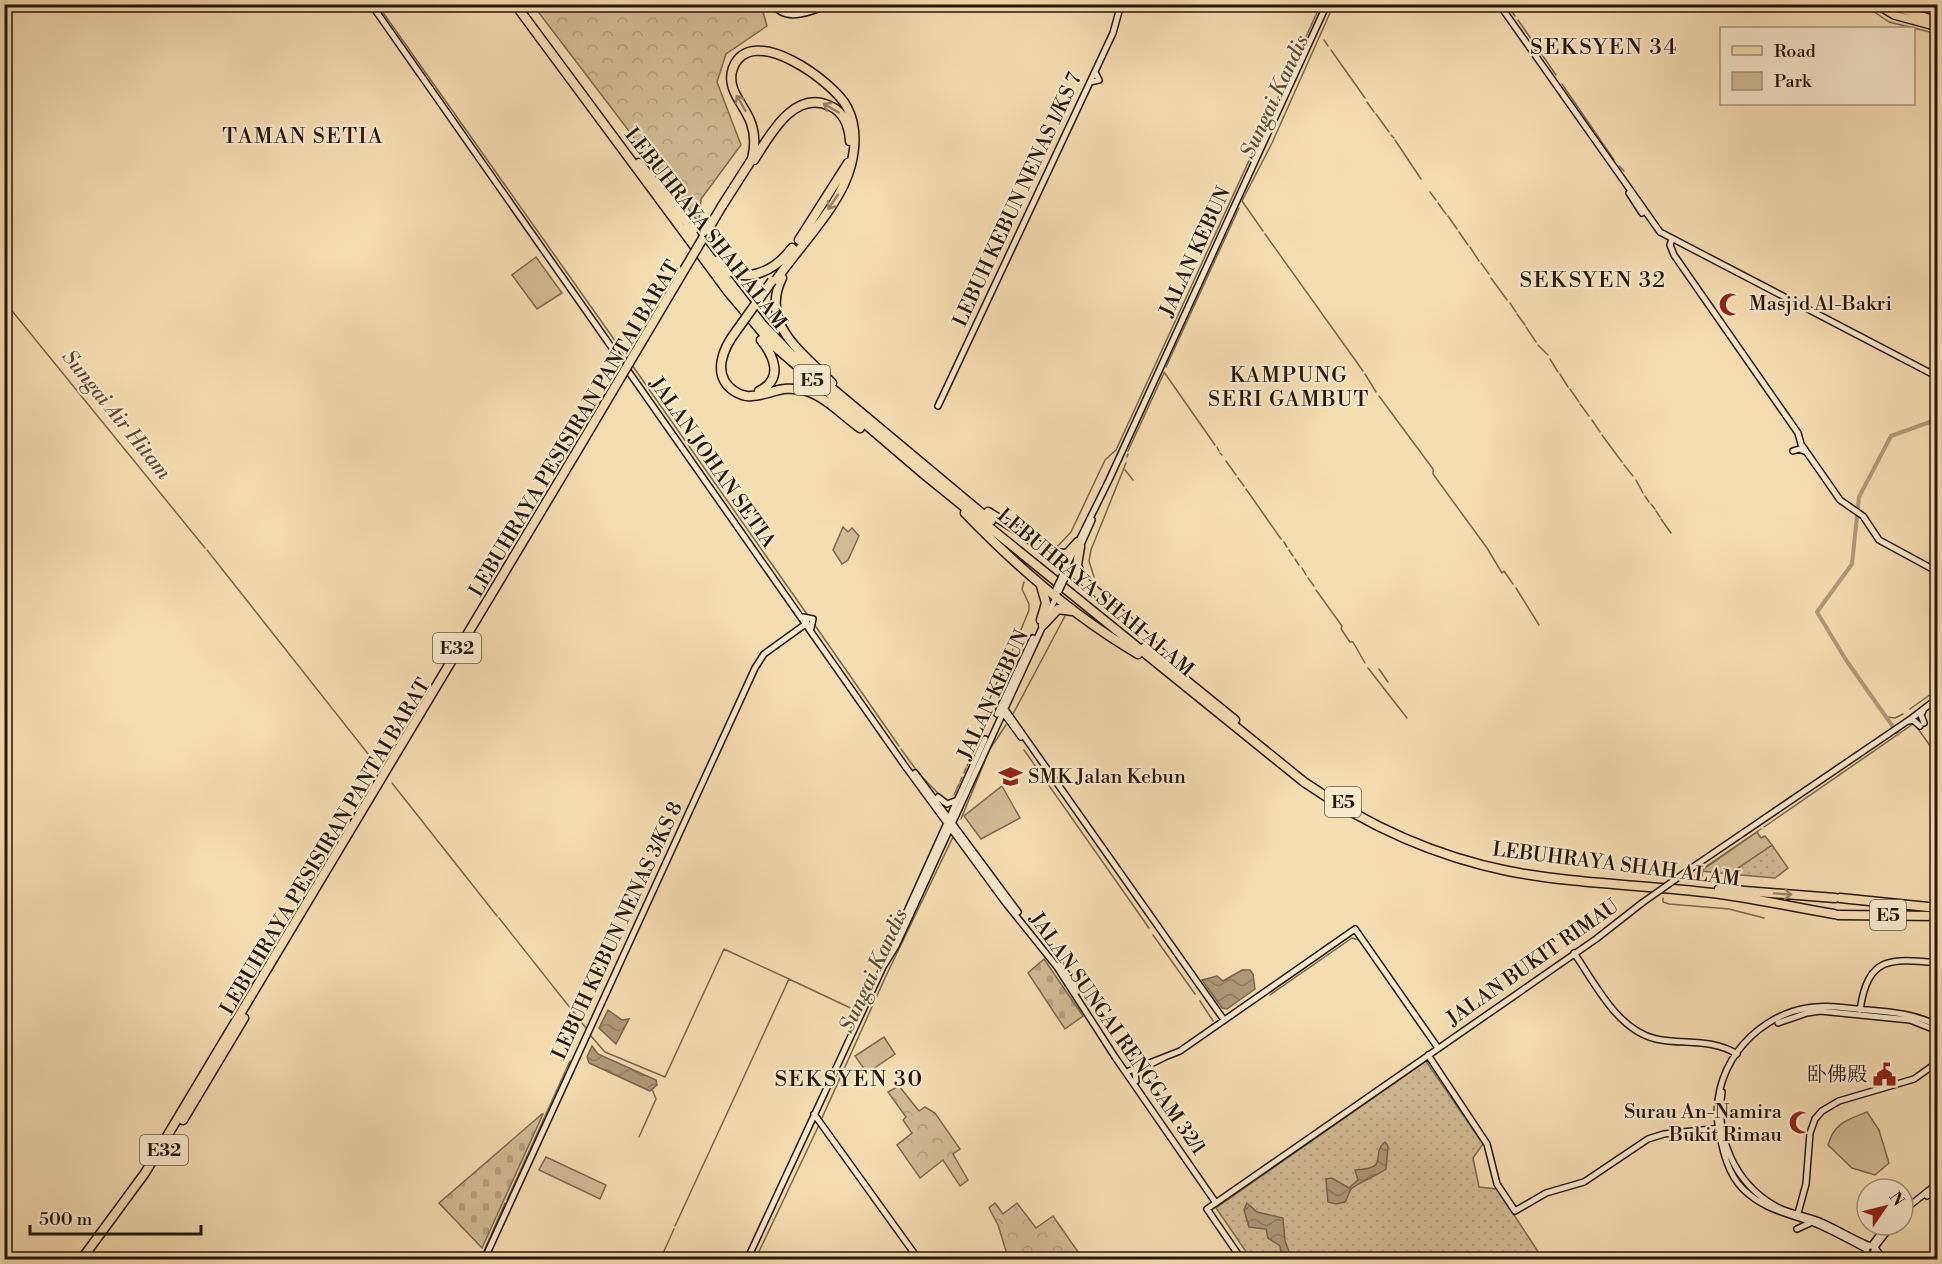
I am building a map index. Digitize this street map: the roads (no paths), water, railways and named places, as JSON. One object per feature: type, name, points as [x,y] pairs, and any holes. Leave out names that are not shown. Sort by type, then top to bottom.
[{"type":"highway","name":"LEBUHRAYA SHAH ALAM","points":[[515,4],[742,309],[774,346],[926,476],[1321,794],[1388,831],[1438,852],[1507,870],[1715,893],[1836,915],[1938,916]]},
{"type":"highway","name":"LEBUHRAYA SHAH ALAM","points":[[520,4],[762,324],[791,354],[1187,685],[1323,790],[1390,827],[1439,847],[1508,866],[1938,909]]},
{"type":"highway","name":"LEBUHRAYA PESISIRAN PANTAI BARAT","points":[[88,1260],[135,1195],[192,1105],[752,159],[753,128],[733,89],[731,78],[733,68],[743,56],[757,50],[771,51],[789,60],[835,91],[847,107],[855,130],[855,150],[843,187],[799,249]]},
{"type":"highway","name":"LEBUHRAYA PESISIRAN PANTAI BARAT","points":[[723,207],[769,136],[794,109],[804,103],[821,103],[837,110],[846,121],[850,159]]},
{"type":"highway","points":[[851,125],[853,143],[850,159],[773,282],[725,348],[721,364],[723,380],[732,390],[748,396],[783,388],[815,394],[926,476],[1004,553],[1056,593],[1075,613]]},
{"type":"highway","points":[[639,162],[719,264],[728,270],[748,275],[766,272],[779,263],[800,239]]},
{"type":"highway","points":[[686,235],[773,356],[775,367],[773,378],[760,390],[740,390],[731,383],[726,373],[728,353],[739,331]]},
{"type":"highway","points":[[773,282],[799,249]]},
{"type":"highway","points":[[799,249],[777,290],[774,302],[777,321],[788,337],[831,383],[898,445]]},
{"type":"highway","name":"LEBUHRAYA PESISIRAN PANTAI BARAT","points":[[81,1260],[145,1173],[578,452]]},
{"type":"highway","points":[[948,485],[1020,530],[1048,551],[1067,571],[1122,613],[1187,685]]},
{"type":"highway","points":[[1048,551],[1056,555],[1067,554],[1079,545]]},
{"type":"highway","points":[[1079,545],[1077,565],[1083,581]]},
{"type":"highway","points":[[1039,582],[1046,603],[1042,623]]},
{"type":"highway","points":[[1042,623],[1058,609],[1066,609],[1187,685]]},
{"type":"main road","name":"JALAN JOHAN SETIA","points":[[371,4],[903,761],[950,820]]},
{"type":"main road","points":[[774,4],[779,12],[788,16],[830,4]]},
{"type":"main road","name":"LEBUH KEBUN NENAS 1/KS 7","points":[[938,406],[1090,82],[1099,80],[1095,72],[1116,24],[1121,4]]},
{"type":"main road","name":"JALAN KEBUN","points":[[950,820],[956,801],[1067,571],[1327,4]]},
{"type":"main road","points":[[1499,4],[1626,187],[1669,238],[1938,377]]},
{"type":"main road","points":[[1876,4],[1894,15],[1938,27]]},
{"type":"main road","points":[[1885,4],[1938,21]]},
{"type":"main road","points":[[1669,238],[1674,255],[1798,433],[1801,444],[1840,500],[1858,512],[1879,540],[1938,572]]},
{"type":"main road","points":[[1792,451],[1802,449],[1812,459]]},
{"type":"main road","points":[[801,616],[807,620],[813,619],[811,629],[798,629],[802,622],[801,616]]},
{"type":"main road","name":"LEBUH KEBUN NENAS 3/KS 8","points":[[484,1260],[755,668],[764,654],[807,623]]},
{"type":"main road","name":"JALAN KEBUN","points":[[950,820],[957,810],[1042,623]]},
{"type":"main road","points":[[1008,700],[1012,718]]},
{"type":"main road","name":"JALAN BUKIT RIMAU","points":[[1217,1200],[1226,1196],[1574,953],[1693,867],[1937,700]]},
{"type":"main road","points":[[1907,722],[1913,720],[1922,724],[1921,714],[1929,706]]},
{"type":"main road","points":[[1002,708],[1012,718],[1224,1020]]},
{"type":"main road","points":[[1002,708],[1013,726],[1034,751]]},
{"type":"main road","points":[[995,727],[1005,721],[1013,726]]},
{"type":"main road","name":"JALAN JOHAN SETIA","points":[[903,761],[924,783],[950,820]]},
{"type":"main road","points":[[924,783],[942,802],[950,804],[956,801]]},
{"type":"main road","points":[[957,810],[960,830]]},
{"type":"main road","points":[[747,1260],[943,840],[950,820]]},
{"type":"main road","points":[[897,937],[950,820]]},
{"type":"main road","name":"JALAN SUNGAI RENGGAM 32/1","points":[[950,820],[960,830],[1021,919]]},
{"type":"main road","name":"JALAN SUNGAI RENGGAM 32/1","points":[[950,820],[960,838],[1071,981],[1145,1100],[1178,1145]]},
{"type":"main road","points":[[943,840],[950,835],[960,838]]},
{"type":"main road","name":"JALAN SUNGAI RENGGAM 32/1","points":[[1129,1071],[1180,1051],[1354,929],[1438,1048]]},
{"type":"main road","points":[[1574,953],[1620,1018],[1636,1029],[1656,1039],[1703,1042],[1734,1053]]},
{"type":"main road","points":[[1860,1011],[1868,978],[1890,962],[1898,960],[1938,963]]},
{"type":"main road","points":[[1850,1008],[1861,1000]]},
{"type":"main road","points":[[1861,1000],[1868,1010]]},
{"type":"main road","points":[[1884,1260],[1813,1221],[1787,1214],[1758,1201],[1739,1184],[1726,1162],[1720,1139],[1721,1090],[1730,1061],[1740,1047],[1762,1028],[1802,1009],[1823,1006],[1850,1008],[1910,1020],[1938,1030]]},
{"type":"main road","points":[[1721,1090],[1734,1053],[1764,1030],[1803,1014],[1820,1011],[1868,1010],[1912,1016],[1938,1026]]},
{"type":"main road","points":[[1428,1055],[1485,1141],[1497,1184],[1515,1211],[1546,1193],[1584,1182],[1648,1139],[1664,1134],[1709,1131],[1716,1133],[1720,1139]]},
{"type":"main road","points":[[1799,1217],[1806,1184],[1810,1133],[1815,1119],[1822,1111],[1839,1101],[1914,1079],[1938,1062]]},
{"type":"main road","points":[[1122,1064],[1138,1067],[1135,1073],[1136,1081]]},
{"type":"main road","name":"JALAN SUNGAI RENGGAM 32/1","points":[[1122,1064],[1217,1200]]},
{"type":"main road","points":[[814,1114],[919,1260]]},
{"type":"main road","points":[[1709,1131],[1719,1125]]},
{"type":"main road","points":[[1719,1125],[1732,1163],[1743,1181],[1787,1214],[1795,1227],[1813,1221]]},
{"type":"main road","points":[[1915,1203],[1938,1183]]},
{"type":"main road","points":[[1915,1204],[1938,1187]]},
{"type":"main road","points":[[1217,1200],[1208,1209],[1242,1260]]},
{"type":"main road","points":[[1787,1214],[1801,1207]]},
{"type":"main road","points":[[1801,1207],[1813,1221]]},
{"type":"main road","points":[[1870,1251],[1879,1237]]},
{"type":"main road","points":[[1870,1251],[1882,1237]]},
{"type":"main road","points":[[1870,1251],[1879,1260]]},
{"type":"water","points":[[1242,970],[1250,970],[1253,974],[1255,989],[1227,1009],[1222,1008],[1202,980],[1217,976],[1223,981]]},
{"type":"water","points":[[608,1010],[622,1020],[629,1019],[616,1044],[599,1028]]},
{"type":"water","points":[[592,1046],[598,1054],[656,1080],[657,1085],[650,1091],[589,1063],[587,1057]]},
{"type":"water","points":[[1385,1142],[1388,1146],[1386,1169],[1351,1189],[1345,1202],[1336,1204],[1328,1202],[1326,1179],[1332,1178],[1349,1188],[1358,1180],[1355,1170],[1366,1169],[1377,1164],[1379,1152]]},
{"type":"water","points":[[1247,1203],[1257,1212],[1283,1218],[1285,1241],[1292,1259],[1282,1259],[1280,1246],[1268,1238],[1266,1229],[1249,1227],[1244,1210]]},
{"type":"waterway","points":[[377,4],[628,359]]},
{"type":"waterway","points":[[859,9],[874,4]]},
{"type":"waterway","points":[[1106,459],[1116,450],[1321,4]]},
{"type":"waterway","name":"Sungai Kandis","points":[[1263,231],[1242,201],[1272,143],[1334,4]]},
{"type":"waterway","points":[[1506,4],[1515,16]]},
{"type":"waterway","points":[[1870,9],[1889,22],[1909,27]]},
{"type":"waterway","points":[[1518,20],[1556,75]]},
{"type":"waterway","points":[[1915,28],[1938,34]]},
{"type":"waterway","points":[[1324,40],[1328,46]]},
{"type":"waterway","points":[[1331,50],[1365,98]]},
{"type":"waterway","points":[[1562,84],[1614,160]]},
{"type":"waterway","points":[[1367,102],[1374,112]]},
{"type":"waterway","points":[[1376,114],[1389,132]]},
{"type":"waterway","points":[[1391,135],[1394,138]]},
{"type":"waterway","points":[[1395,140],[1421,179]]},
{"type":"waterway","points":[[1619,166],[1624,171]]},
{"type":"waterway","points":[[1430,192],[1436,200]]},
{"type":"waterway","points":[[1438,203],[1446,214]]},
{"type":"waterway","name":"Sungai Kandis","points":[[1166,367],[1239,208]]},
{"type":"waterway","points":[[1448,216],[1457,229]]},
{"type":"waterway","points":[[1459,232],[1468,245]]},
{"type":"waterway","points":[[1265,234],[1363,371]]},
{"type":"waterway","points":[[1470,247],[1479,261]]},
{"type":"waterway","points":[[1481,263],[1489,274]]},
{"type":"waterway","points":[[1491,278],[1507,300]]},
{"type":"waterway","name":"Sungai Air Hitam","points":[[4,301],[205,548]]},
{"type":"waterway","points":[[1510,303],[1516,312]]},
{"type":"waterway","points":[[1517,314],[1525,325]]},
{"type":"waterway","points":[[1526,327],[1536,342]]},
{"type":"waterway","points":[[1538,345],[1548,355]]},
{"type":"waterway","points":[[1550,359],[1558,372]]},
{"type":"waterway","points":[[632,365],[809,617]]},
{"type":"waterway","points":[[1164,372],[1215,445]]},
{"type":"waterway","name":"Sungai Kandis","points":[[1128,451],[1164,373]]},
{"type":"waterway","points":[[1365,374],[1376,392]]},
{"type":"waterway","points":[[1560,374],[1568,387]]},
{"type":"waterway","points":[[1570,389],[1579,402]]},
{"type":"waterway","points":[[1379,396],[1433,469],[1433,474],[1487,548],[1502,573],[1504,571],[1513,584]]},
{"type":"waterway","points":[[1580,404],[1589,416]]},
{"type":"waterway","points":[[1898,734],[1846,660],[1817,612],[1852,564],[1859,497],[1891,436],[1938,419]]},
{"type":"waterway","points":[[1592,420],[1600,432]]},
{"type":"waterway","points":[[1602,435],[1622,462]]},
{"type":"waterway","points":[[1217,447],[1219,451]]},
{"type":"waterway","points":[[1055,549],[1071,532],[1105,460]]},
{"type":"waterway","points":[[1226,461],[1236,475]]},
{"type":"waterway","name":"Sungai Kandis","points":[[1094,577],[1089,561],[1091,550],[1126,463]]},
{"type":"waterway","points":[[1624,465],[1633,476]]},
{"type":"waterway","points":[[1125,470],[1133,480]]},
{"type":"waterway","points":[[1238,478],[1244,486]]},
{"type":"waterway","points":[[1636,480],[1643,493]]},
{"type":"waterway","points":[[1246,489],[1281,539]]},
{"type":"waterway","points":[[1645,496],[1649,502]]},
{"type":"waterway","points":[[1651,504],[1655,509]]},
{"type":"waterway","points":[[1656,511],[1660,517]]},
{"type":"waterway","points":[[1661,519],[1671,533]]},
{"type":"waterway","points":[[1284,542],[1287,547]]},
{"type":"waterway","points":[[207,550],[380,769]]},
{"type":"waterway","points":[[1289,550],[1293,556]]},
{"type":"waterway","points":[[1295,559],[1299,565]]},
{"type":"waterway","points":[[1302,568],[1306,575]]},
{"type":"waterway","points":[[1308,578],[1314,586]]},
{"type":"waterway","points":[[1009,659],[1029,610],[1029,604],[1022,589],[1024,582]]},
{"type":"waterway","points":[[1516,588],[1539,625]]},
{"type":"waterway","points":[[1316,590],[1365,663]]},
{"type":"waterway","name":"Sungai Kandis","points":[[1013,714],[1065,616]]},
{"type":"waterway","points":[[814,624],[899,746]]},
{"type":"waterway","points":[[983,732],[987,720],[987,705],[1006,662]]},
{"type":"waterway","points":[[1368,668],[1407,718]]},
{"type":"waterway","points":[[1379,669],[1388,682]]},
{"type":"waterway","points":[[1910,709],[1938,689]]},
{"type":"waterway","points":[[1887,717],[1895,718],[1903,714]]},
{"type":"waterway","points":[[1764,827],[1913,724]]},
{"type":"waterway","name":"Sungai Kandis","points":[[990,749],[1006,725]]},
{"type":"waterway","points":[[1916,726],[1938,757]]},
{"type":"waterway","points":[[969,761],[982,734]]},
{"type":"waterway","points":[[901,749],[920,775],[939,794]]},
{"type":"waterway","points":[[1024,750],[1149,928]]},
{"type":"waterway","name":"Sungai Kandis","points":[[961,819],[989,751]]},
{"type":"waterway","points":[[964,773],[966,768]]},
{"type":"waterway","points":[[960,782],[962,777]]},
{"type":"waterway","points":[[392,783],[497,916]]},
{"type":"waterway","points":[[954,795],[959,784]]},
{"type":"waterway","points":[[1688,877],[1702,876],[1703,869],[1708,865],[1761,829]]},
{"type":"waterway","name":"Sungai Kandis","points":[[822,1118],[885,978],[953,837]]},
{"type":"waterway","points":[[1663,898],[1663,902],[1669,904],[1729,909],[1764,918]]},
{"type":"waterway","points":[[499,918],[586,1028]]},
{"type":"waterway","points":[[1153,935],[1195,994]]},
{"type":"waterway","points":[[1270,995],[1352,938],[1359,940],[1388,981]]},
{"type":"waterway","points":[[591,1036],[605,1052],[665,1077],[724,949],[789,979],[675,1226]]},
{"type":"waterway","points":[[789,979],[859,1012]]},
{"type":"waterway","points":[[1200,1001],[1213,1021]]},
{"type":"waterway","points":[[507,1200],[570,1061]]},
{"type":"waterway","points":[[639,1137],[656,1099],[652,1089]]},
{"type":"waterway","name":"Sungai Kandis","points":[[755,1260],[819,1125]]},
{"type":"waterway","points":[[480,1260],[505,1203]]},
{"type":"waterway","points":[[660,1260],[674,1229]]},
{"type":"place","name":"Masjid Al-Bakri","points":[[1731,304]]},
{"type":"place","name":"SMK Jalan Kebun","points":[[1010,777]]},
{"type":"place","name":"卧佛殿","points":[[1885,1075]]},
{"type":"place","name":"Surau An-Namira Bukit Rimau","points":[[1800,1123]]},
{"type":"district","name":"SEKSYEN 34","points":[[1604,47]]},
{"type":"district","name":"TAMAN SETIA","points":[[303,137]]},
{"type":"district","name":"SEKSYEN 32","points":[[1593,280]]},
{"type":"district","name":"KAMPUNG SERI GAMBUT","points":[[1289,388]]},
{"type":"district","name":"SEKSYEN 30","points":[[849,1079]]}]
